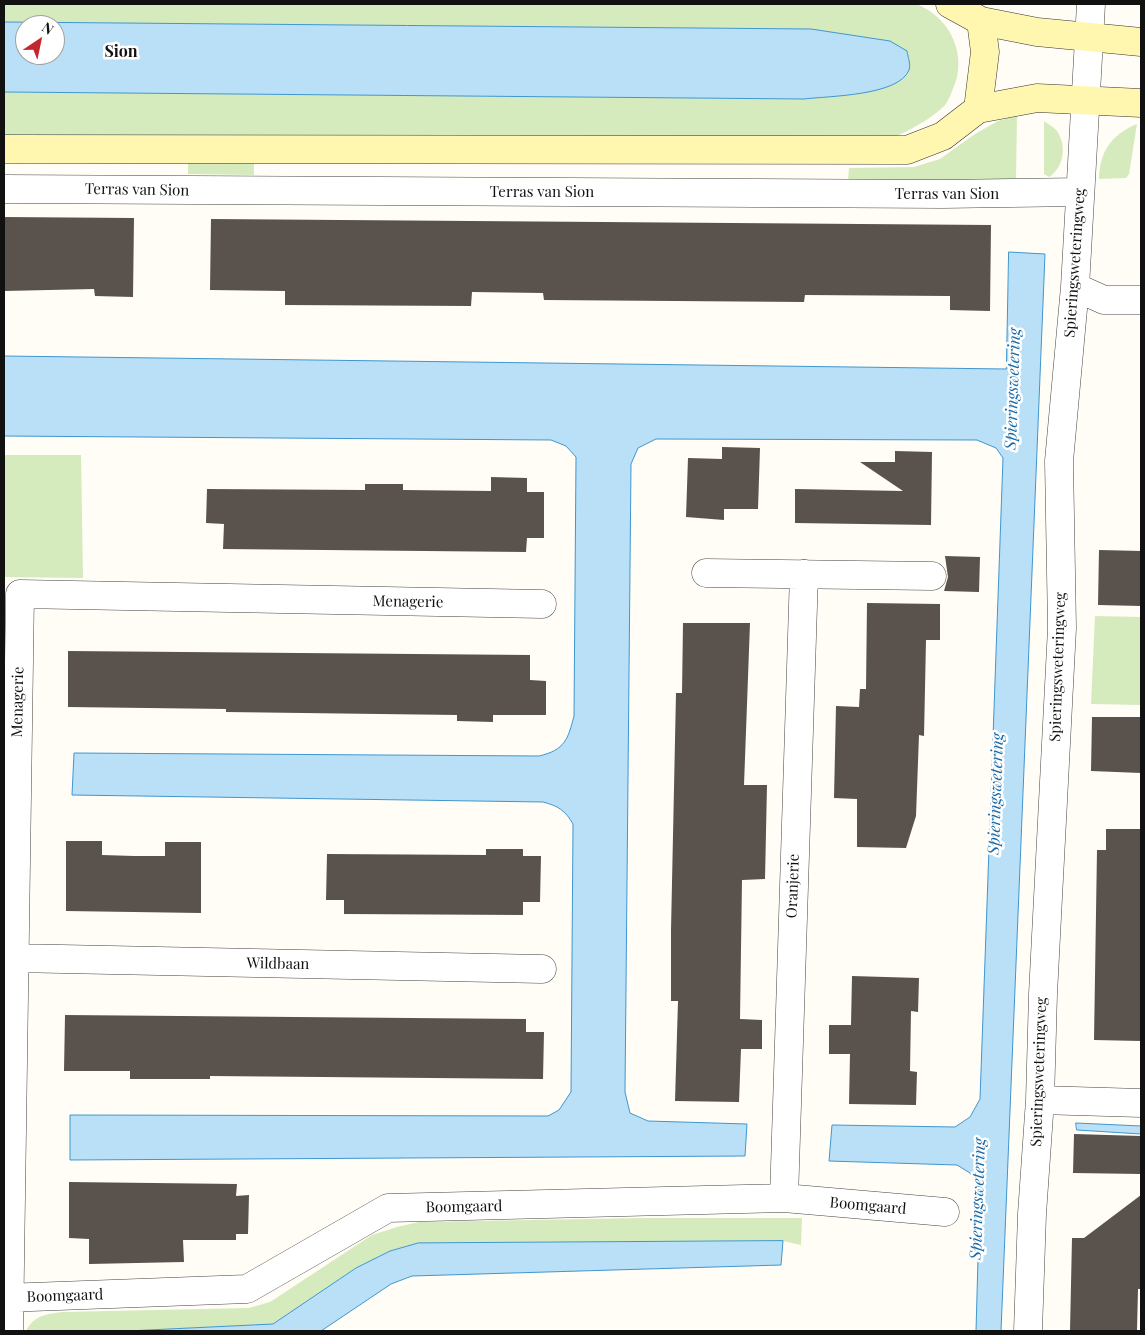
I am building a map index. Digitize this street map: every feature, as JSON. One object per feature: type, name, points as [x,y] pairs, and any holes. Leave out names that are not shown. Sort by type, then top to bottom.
[{"type":"street","points":[[950,4],[981,21],[1037,32],[1141,42]]},
{"type":"street","name":"Spieringsweteringweg","points":[[1028,1331],[1032,1214],[1040,1100],[1043,994],[1062,628],[1059,461],[1075,287],[1091,4]]},
{"type":"street","points":[[978,109],[985,52],[981,21]]},
{"type":"street","points":[[4,149],[907,150],[944,136],[978,109],[1037,98],[1141,103]]},
{"type":"street","name":"Terras van Sion","points":[[4,188],[944,194],[1080,192]]},
{"type":"street","points":[[1075,287],[1104,300],[1141,300]]},
{"type":"street","points":[[706,573],[932,576]]},
{"type":"street","name":"Oranjerie","points":[[784,1198],[804,574]]},
{"type":"street","name":"Menagerie","points":[[9,1331],[6,1298],[20,594],[542,604]]},
{"type":"street","name":"Wildbaan","points":[[14,958],[542,969]]},
{"type":"street","points":[[1040,1100],[1141,1102]]},
{"type":"street","name":"Boomgaard","points":[[6,1298],[247,1289],[388,1208],[784,1198],[945,1212]]},
{"type":"green space","points":[[4,4],[916,4],[939,18],[947,28],[954,40],[958,65],[957,78],[944,106],[926,120],[894,138],[4,136],[4,92],[804,99],[852,94],[890,41],[811,29],[65,23],[65,15],[15,15],[15,22],[4,22]]},
{"type":"green space","points":[[1017,116],[1016,178],[1008,182],[848,181],[849,168],[914,167],[940,159],[975,134],[998,121]]},
{"type":"green space","points":[[1044,121],[1057,131],[1063,149],[1058,168],[1049,177],[1044,174]]},
{"type":"green space","points":[[1137,124],[1129,174],[1126,178],[1099,179],[1102,160],[1109,145],[1120,133]]},
{"type":"green space","points":[[188,162],[254,162],[254,175],[188,174]]},
{"type":"green space","points":[[4,455],[81,455],[83,578],[4,577]]},
{"type":"green space","points":[[1095,616],[1141,617],[1141,705],[1091,704]]},
{"type":"green space","points":[[644,1218],[802,1218],[801,1245],[783,1241],[418,1243],[390,1251],[356,1268],[273,1324],[127,1331],[26,1331],[37,1318],[63,1312],[249,1308],[270,1302],[372,1235],[419,1222]]},
{"type":"water","points":[[4,22],[15,22],[15,65],[65,65],[65,23],[811,29],[890,41],[907,51],[910,65],[909,70],[903,79],[892,85],[862,93],[804,99],[4,92]]},
{"type":"water","name":"Spieringswetering","points":[[1009,252],[1045,254],[1001,1331],[976,1331],[980,1187],[970,1173],[957,1165],[829,1161],[832,1125],[955,1127],[970,1117],[980,1099],[1003,458],[996,448],[977,440],[656,439],[638,448],[631,464],[625,1092],[630,1113],[648,1121],[747,1124],[745,1156],[70,1160],[70,1115],[548,1116],[559,1110],[571,1092],[573,824],[561,809],[543,802],[72,795],[74,753],[539,756],[548,754],[560,747],[570,731],[574,716],[576,457],[566,446],[551,440],[4,436],[4,356],[1006,369]]},
{"type":"water","points":[[1076,1123],[1141,1126],[1141,1134],[1077,1130]]},
{"type":"water","points":[[783,1241],[781,1265],[412,1276],[391,1284],[321,1331],[127,1331],[273,1324],[356,1268],[390,1251],[418,1243]]},
{"type":"building","points":[[4,217],[134,218],[133,297],[95,296],[94,289],[4,291]]},
{"type":"building","points":[[211,219],[991,225],[990,311],[950,310],[950,296],[805,295],[804,302],[544,300],[543,293],[472,292],[471,306],[285,305],[285,291],[210,290]]},
{"type":"building","points":[[722,447],[760,448],[758,509],[724,509],[724,520],[686,517],[688,458],[722,459]]},
{"type":"building","points":[[895,451],[932,452],[931,525],[795,523],[795,489],[903,491],[860,462],[895,462]]},
{"type":"building","points":[[491,477],[527,478],[527,492],[544,492],[544,538],[527,538],[526,552],[223,549],[224,524],[206,523],[207,489],[365,490],[365,484],[403,484],[403,490],[491,491]]},
{"type":"building","points":[[1099,550],[1141,551],[1141,606],[1098,605]]},
{"type":"building","points":[[945,556],[980,557],[979,592],[944,591],[948,577]]},
{"type":"building","points":[[867,603],[940,604],[940,640],[926,640],[924,736],[919,735],[916,816],[906,848],[857,847],[857,799],[834,798],[836,706],[859,707],[860,689],[866,689]]},
{"type":"building","points":[[683,623],[750,623],[744,785],[767,785],[765,879],[742,880],[740,1019],[762,1020],[762,1049],[741,1049],[739,1102],[675,1101],[678,1001],[671,1001],[671,930],[676,693],[682,693]]},
{"type":"building","points":[[68,651],[530,655],[530,680],[546,681],[546,715],[493,715],[493,722],[457,721],[457,715],[226,712],[226,709],[68,707]]},
{"type":"building","points":[[1092,717],[1141,717],[1141,773],[1091,771]]},
{"type":"building","points":[[1106,829],[1141,829],[1141,1041],[1094,1040],[1097,850],[1106,850]]},
{"type":"building","points":[[66,841],[102,841],[102,855],[134,856],[165,856],[165,842],[201,842],[201,913],[66,911]]},
{"type":"building","points":[[486,849],[523,849],[523,856],[541,856],[540,902],[523,902],[523,915],[344,914],[344,900],[326,900],[327,854],[486,855]]},
{"type":"building","points":[[852,976],[919,978],[918,1012],[911,1011],[910,1071],[917,1072],[916,1105],[849,1104],[850,1054],[829,1054],[829,1025],[851,1025]]},
{"type":"building","points":[[65,1015],[526,1019],[526,1032],[544,1032],[543,1079],[210,1076],[210,1079],[130,1079],[130,1071],[64,1071]]},
{"type":"building","points":[[1074,1134],[1141,1136],[1141,1174],[1073,1173]]},
{"type":"building","points":[[69,1182],[237,1184],[236,1196],[249,1195],[248,1234],[236,1234],[236,1240],[183,1240],[184,1262],[89,1264],[89,1239],[69,1238]]},
{"type":"building","points":[[1141,1195],[1141,1289],[1138,1289],[1137,1331],[1070,1331],[1072,1238],[1084,1238]]},
{"type":"district","name":"Sion","points":[[121,52]]}]
